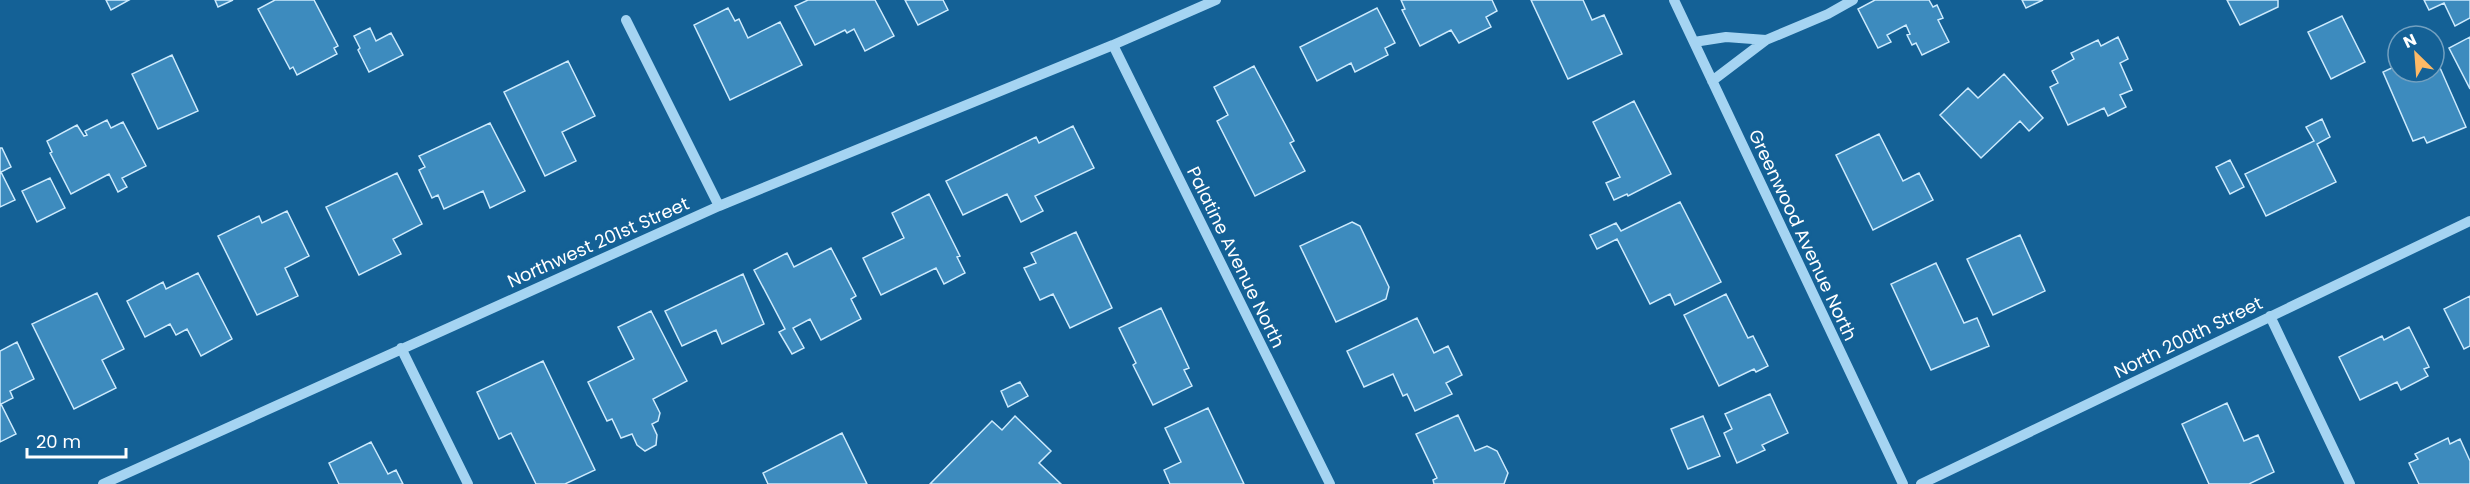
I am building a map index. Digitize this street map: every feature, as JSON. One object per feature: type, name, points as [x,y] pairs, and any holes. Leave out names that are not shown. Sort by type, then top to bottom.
[{"type":"street","name":"Northwest 201st Street","points":[[103,484],[719,206],[1113,45],[1216,0]]},
{"type":"street","name":"Greenwood Avenue North","points":[[1674,0],[1903,484]]},
{"type":"street","points":[[1712,81],[1766,40],[1828,14],[1853,0]]},
{"type":"street","points":[[626,20],[719,206]]},
{"type":"street","points":[[1694,42],[1726,37],[1766,40]]},
{"type":"street","name":"Palatine Avenue North","points":[[1113,45],[1330,484]]},
{"type":"street","name":"North 200th Street","points":[[1921,484],[2470,221]]},
{"type":"street","points":[[2270,316],[2350,484]]},
{"type":"street","points":[[401,348],[468,484]]},
{"type":"building","points":[[106,0],[129,0],[111,10]]},
{"type":"building","points":[[215,0],[233,0],[218,7]]},
{"type":"building","points":[[275,0],[314,0],[338,46],[334,48],[337,54],[297,75],[293,67],[290,69],[258,9]]},
{"type":"building","points":[[808,0],[875,0],[894,36],[865,51],[854,29],[847,33],[845,30],[815,45],[795,6]]},
{"type":"building","points":[[905,0],[943,0],[948,10],[918,25]]},
{"type":"building","points":[[1401,0],[1492,0],[1497,11],[1486,17],[1491,27],[1459,43],[1451,30],[1420,46],[1402,10],[1405,9]]},
{"type":"building","points":[[1531,0],[1583,0],[1592,20],[1604,15],[1622,54],[1568,79]]},
{"type":"building","points":[[1875,0],[1929,0],[1933,7],[1937,5],[1943,18],[1938,20],[1949,42],[1922,55],[1916,43],[1912,45],[1907,35],[1910,34],[1906,25],[1887,35],[1891,42],[1878,48],[1858,9]]},
{"type":"building","points":[[2022,0],[2043,0],[2026,8]]},
{"type":"building","points":[[2227,0],[2278,0],[2278,7],[2240,25]]},
{"type":"building","points":[[2424,0],[2470,0],[2470,18],[2455,26],[2444,3],[2429,10]]},
{"type":"building","points":[[728,8],[735,21],[739,19],[748,38],[780,22],[802,65],[730,100],[694,25]]},
{"type":"building","points":[[1377,8],[1395,43],[1385,48],[1388,55],[1355,72],[1351,63],[1317,81],[1300,47]]},
{"type":"building","points":[[2342,16],[2365,62],[2331,79],[2308,32]]},
{"type":"building","points":[[370,28],[376,41],[391,33],[403,55],[369,72],[354,36]]},
{"type":"building","points":[[2118,37],[2128,59],[2120,63],[2132,90],[2120,95],[2126,107],[2108,116],[2104,108],[2068,125],[2050,87],[2058,83],[2052,71],[2074,59],[2071,53],[2098,40],[2101,46]]},
{"type":"building","points":[[2470,37],[2470,89],[2449,48]]},
{"type":"building","points":[[172,55],[198,111],[158,129],[132,74]]},
{"type":"building","points":[[568,61],[595,116],[562,132],[576,161],[545,176],[504,92]]},
{"type":"building","points":[[1254,66],[1294,141],[1290,143],[1305,171],[1255,196],[1217,121],[1228,115],[1214,87]]},
{"type":"building","points":[[2004,74],[2043,118],[2029,131],[2020,121],[1981,158],[1940,115],[1968,88],[1978,98]]},
{"type":"building","points":[[2446,81],[2466,127],[2427,143],[2424,137],[2413,141],[2388,84],[2446,84]]},
{"type":"building","points":[[1634,101],[1671,174],[1628,196],[1627,194],[1614,200],[1606,183],[1620,177],[1593,122]]},
{"type":"building","points":[[2322,119],[2330,137],[2317,144],[2336,182],[2266,216],[2245,174],[2314,141],[2306,127]]},
{"type":"building","points":[[107,120],[111,128],[123,122],[146,166],[122,178],[127,187],[118,192],[109,174],[71,194],[50,153],[52,152],[47,141],[77,125],[84,136],[87,135],[85,131]]},
{"type":"building","points":[[490,123],[525,191],[490,208],[483,191],[444,209],[438,195],[432,198],[419,170],[425,167],[419,156]]},
{"type":"building","points":[[1073,126],[1094,168],[1035,196],[1043,211],[1021,222],[1007,194],[963,215],[946,181],[1036,137],[1039,143]]},
{"type":"building","points":[[1879,134],[1903,181],[1919,173],[1933,200],[1873,230],[1836,155]]},
{"type":"building","points":[[0,148],[11,167],[1,172],[15,200],[0,207]]},
{"type":"building","points":[[2230,160],[2244,187],[2230,194],[2216,167]]},
{"type":"building","points":[[397,173],[422,224],[393,239],[401,254],[359,275],[326,207]]},
{"type":"building","points":[[50,178],[65,208],[37,222],[22,191]]},
{"type":"building","points":[[929,194],[960,256],[957,257],[965,273],[944,284],[936,268],[881,295],[863,258],[904,238],[892,213]]},
{"type":"building","points":[[1680,202],[1721,282],[1675,305],[1670,294],[1650,304],[1617,239],[1597,249],[1590,235],[1616,223],[1621,231]]},
{"type":"building","points":[[287,211],[309,256],[285,268],[298,296],[257,315],[218,236],[259,216],[262,223]]},
{"type":"building","points":[[1352,222],[1360,226],[1389,287],[1386,299],[1336,322],[1300,246]]},
{"type":"building","points":[[1076,232],[1112,308],[1070,328],[1053,294],[1040,300],[1024,268],[1036,263],[1031,253]]},
{"type":"building","points":[[2020,235],[2045,291],[1993,315],[1967,259]]},
{"type":"building","points":[[831,248],[856,296],[851,299],[861,319],[821,340],[810,319],[793,328],[804,348],[792,354],[779,332],[785,329],[754,270],[787,253],[794,267]]},
{"type":"building","points":[[1936,263],[1964,323],[1977,318],[1989,346],[1931,370],[1891,284]]},
{"type":"building","points":[[198,273],[232,339],[201,356],[187,329],[176,335],[170,324],[145,337],[127,301],[163,282],[166,289]]},
{"type":"building","points":[[743,274],[764,324],[722,344],[716,330],[682,346],[665,311]]},
{"type":"building","points":[[97,293],[124,349],[102,360],[116,388],[74,409],[32,324]]},
{"type":"building","points":[[1726,294],[1748,338],[1753,336],[1768,366],[1756,372],[1754,369],[1719,386],[1684,315]]},
{"type":"building","points":[[2470,296],[2470,346],[2464,349],[2444,309]]},
{"type":"building","points":[[1161,308],[1189,368],[1184,370],[1192,386],[1153,405],[1133,365],[1136,363],[1119,328]]},
{"type":"building","points":[[651,311],[687,381],[653,399],[660,413],[658,421],[652,424],[657,435],[656,445],[645,451],[637,445],[632,434],[621,438],[612,419],[607,421],[588,382],[634,359],[618,327]]},
{"type":"building","points":[[1417,318],[1434,353],[1448,346],[1462,375],[1446,383],[1452,394],[1415,411],[1407,394],[1403,396],[1393,374],[1364,387],[1347,351]]},
{"type":"building","points":[[2409,327],[2429,367],[2424,369],[2428,376],[2401,390],[2397,382],[2360,400],[2339,357],[2382,336],[2384,340]]},
{"type":"building","points":[[17,342],[34,379],[10,391],[13,398],[1,404],[16,434],[0,442],[0,351]]},
{"type":"building","points":[[543,361],[595,470],[565,484],[536,484],[511,433],[499,439],[477,392]]},
{"type":"building","points":[[1020,382],[1028,396],[1008,407],[1001,391]]},
{"type":"building","points":[[1770,394],[1788,433],[1762,445],[1765,450],[1737,463],[1724,433],[1732,429],[1725,414]]},
{"type":"building","points":[[2227,403],[2244,441],[2258,435],[2274,472],[2249,484],[2209,484],[2182,424]]},
{"type":"building","points":[[1208,408],[1244,484],[1170,484],[1164,470],[1181,462],[1165,428]]},
{"type":"building","points":[[1458,415],[1475,451],[1487,446],[1497,451],[1508,473],[1504,484],[1434,484],[1433,480],[1437,478],[1416,434]]},
{"type":"building","points":[[1015,416],[1051,451],[1039,463],[1061,484],[930,484],[992,421],[1002,430]]},
{"type":"building","points":[[1703,416],[1720,456],[1688,469],[1671,429]]},
{"type":"building","points":[[842,433],[867,484],[768,484],[763,473]]},
{"type":"building","points":[[2448,438],[2450,444],[2460,439],[2470,461],[2470,484],[2419,484],[2409,463],[2418,459],[2415,454]]},
{"type":"building","points":[[371,442],[388,474],[396,470],[403,484],[339,484],[329,463]]}]
